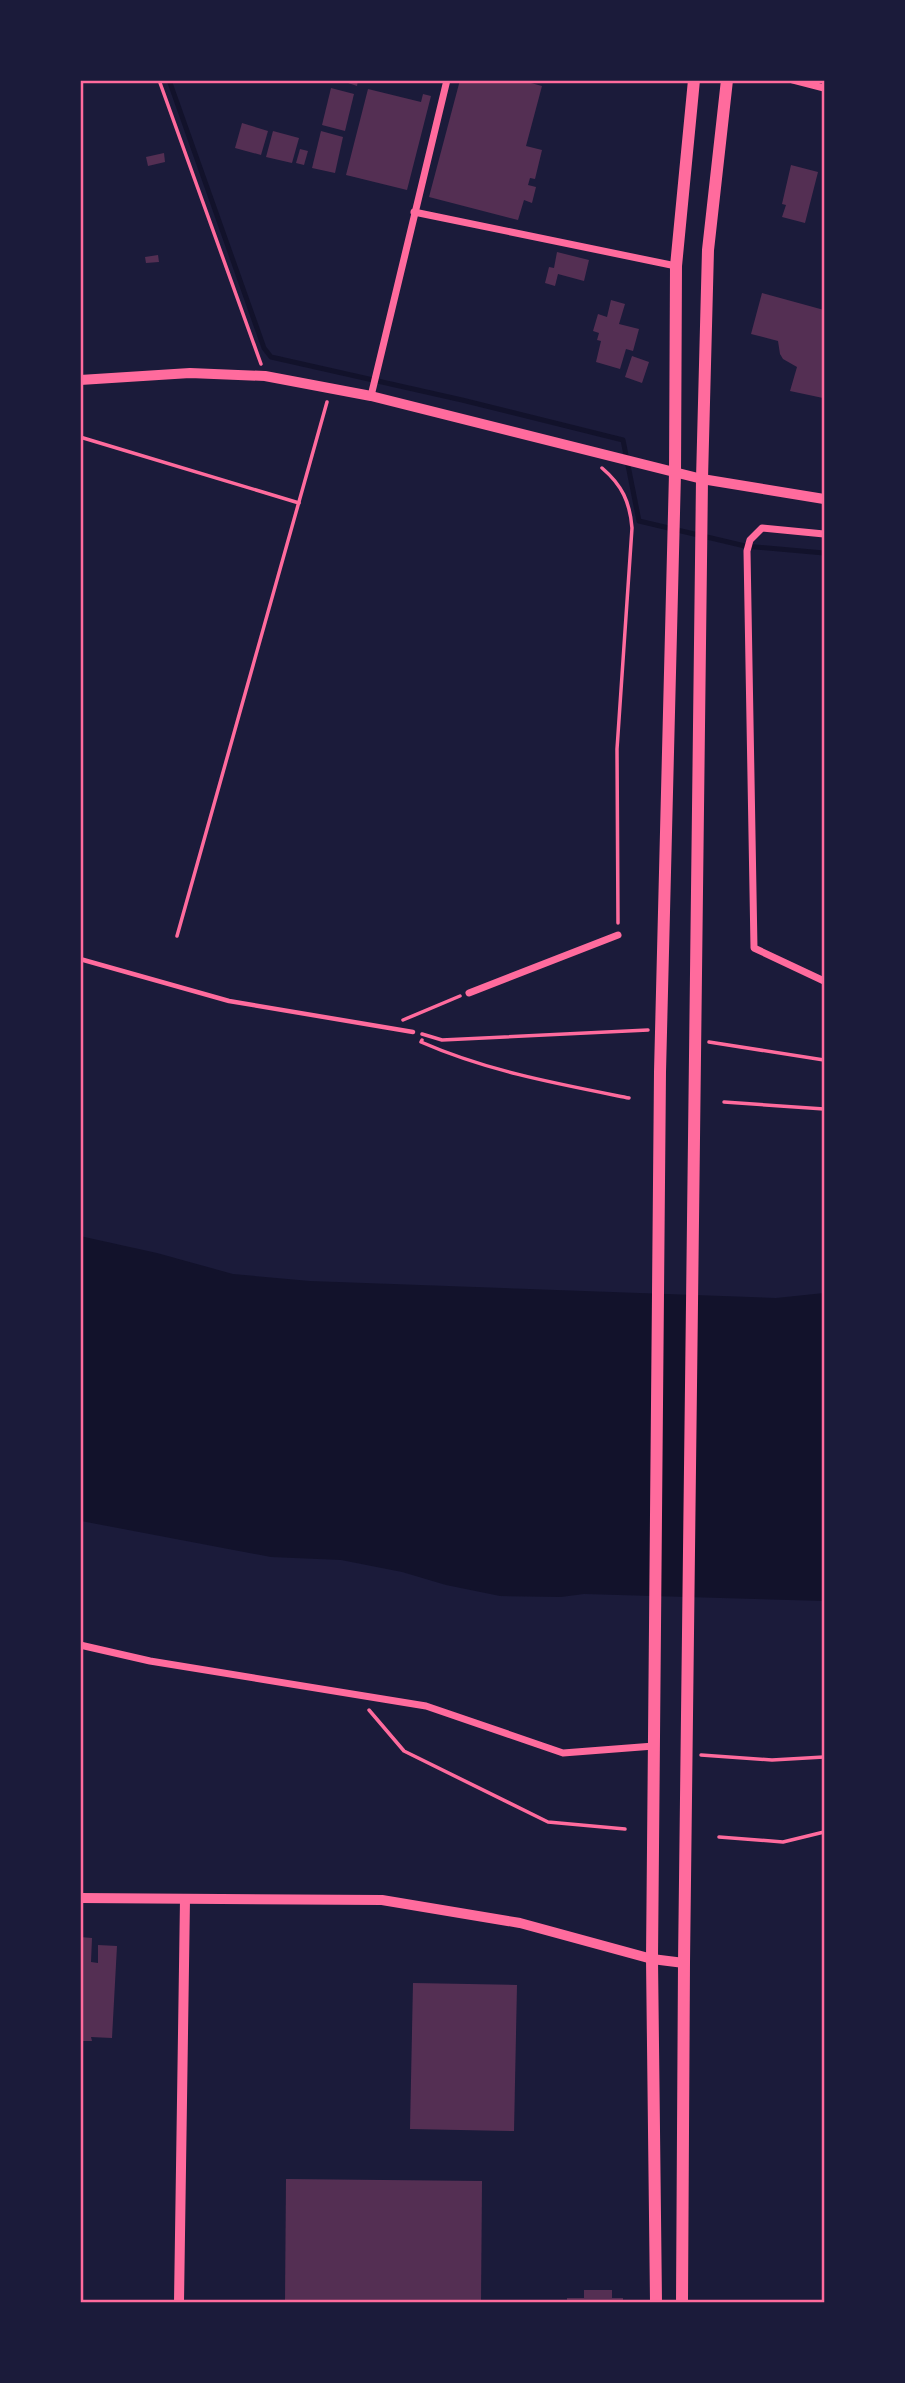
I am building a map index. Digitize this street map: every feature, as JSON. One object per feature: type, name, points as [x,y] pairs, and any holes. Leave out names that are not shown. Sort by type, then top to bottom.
[{"type":"main road","points":[[656,2302],[652,1959],[660,1072],[675,473],[676,266],[694,80]]},
{"type":"main road","points":[[682,2302],[702,479],[708,250],[727,80]]},
{"type":"street","points":[[370,396],[447,80]]},
{"type":"street","points":[[793,80],[824,88]]},
{"type":"street","points":[[414,212],[676,266]]},
{"type":"street","points":[[80,380],[190,373],[265,376],[370,396],[702,479],[824,499]]},
{"type":"street","points":[[824,534],[762,528],[750,540],[747,551],[754,948],[824,981]]},
{"type":"street","points":[[469,993],[618,935]]},
{"type":"street","points":[[80,1645],[150,1661],[426,1706],[563,1753],[654,1746]]},
{"type":"street","points":[[80,1898],[382,1899],[520,1923],[652,1959],[684,1963]]},
{"type":"street","points":[[179,2302],[185,1899]]},
{"type":"lane","points":[[80,959],[229,1001],[413,1032]]},
{"type":"path","points":[[159,80],[265,376]]},
{"type":"path","points":[[177,936],[331,387]]},
{"type":"path","points":[[80,437],[299,503]]},
{"type":"path","points":[[601,467],[615,479],[626,496],[632,528],[617,748],[618,935]]},
{"type":"path","points":[[399,1029],[404,1018],[469,993]]},
{"type":"path","points":[[413,1032],[442,1040],[661,1030]]},
{"type":"path","points":[[425,1035],[421,1042],[453,1056],[545,1082],[629,1098]]},
{"type":"path","points":[[696,1040],[824,1060]]},
{"type":"path","points":[[724,1102],[824,1109]]},
{"type":"path","points":[[357,1695],[404,1751],[548,1822],[625,1829]]},
{"type":"path","points":[[687,1754],[772,1760],[824,1757]]},
{"type":"path","points":[[719,1837],[783,1842],[824,1832]]},
{"type":"shaded area","points":[[80,1236],[233,1274],[310,1281],[776,1298],[824,1293],[824,1601],[584,1594],[561,1597],[500,1596],[341,1560],[271,1557],[81,1521]]},
{"type":"building","points":[[339,80],[358,80],[357,86]]},
{"type":"building","points":[[460,80],[520,80],[542,86],[526,146],[542,150],[535,179],[530,178],[528,185],[536,187],[532,203],[524,200],[518,220],[429,197]]},
{"type":"building","points":[[331,88],[354,94],[345,131],[322,125]]},
{"type":"building","points":[[368,89],[421,102],[423,94],[431,96],[407,190],[346,175]]},
{"type":"building","points":[[242,123],[268,131],[261,155],[235,148]]},
{"type":"building","points":[[273,131],[299,138],[292,163],[266,157]]},
{"type":"building","points":[[321,131],[343,137],[335,173],[312,168]]},
{"type":"building","points":[[300,149],[308,151],[304,165],[296,163]]},
{"type":"building","points":[[164,153],[165,162],[148,166],[146,157]]},
{"type":"building","points":[[791,165],[818,172],[805,223],[782,217],[786,205],[782,204]]},
{"type":"building","points":[[557,252],[589,260],[584,281],[558,274],[555,286],[545,283],[549,267],[554,268]]},
{"type":"building","points":[[158,255],[159,262],[146,263],[145,257]]},
{"type":"building","points":[[762,293],[824,310],[823,398],[790,391],[797,367],[783,359],[778,341],[751,334]]},
{"type":"building","points":[[611,300],[625,304],[619,324],[639,329],[633,351],[626,349],[620,369],[596,362],[601,341],[597,340],[599,333],[593,331],[598,314],[607,317]]},
{"type":"building","points":[[632,356],[649,362],[642,383],[625,377]]},
{"type":"building","points":[[80,1937],[92,1938],[91,1962],[98,1963],[98,1945],[117,1946],[112,2038],[91,2037],[92,2041],[80,2041]]},
{"type":"building","points":[[413,1983],[517,1985],[514,2131],[410,2129]]},
{"type":"building","points":[[286,2179],[482,2181],[481,2302],[285,2302]]},
{"type":"building","points":[[584,2290],[612,2290],[612,2298],[623,2298],[623,2302],[567,2302],[567,2298],[584,2298]]},
{"type":"waterway","points":[[169,80],[264,348],[271,357],[623,440],[639,521],[745,546],[824,553]]}]
